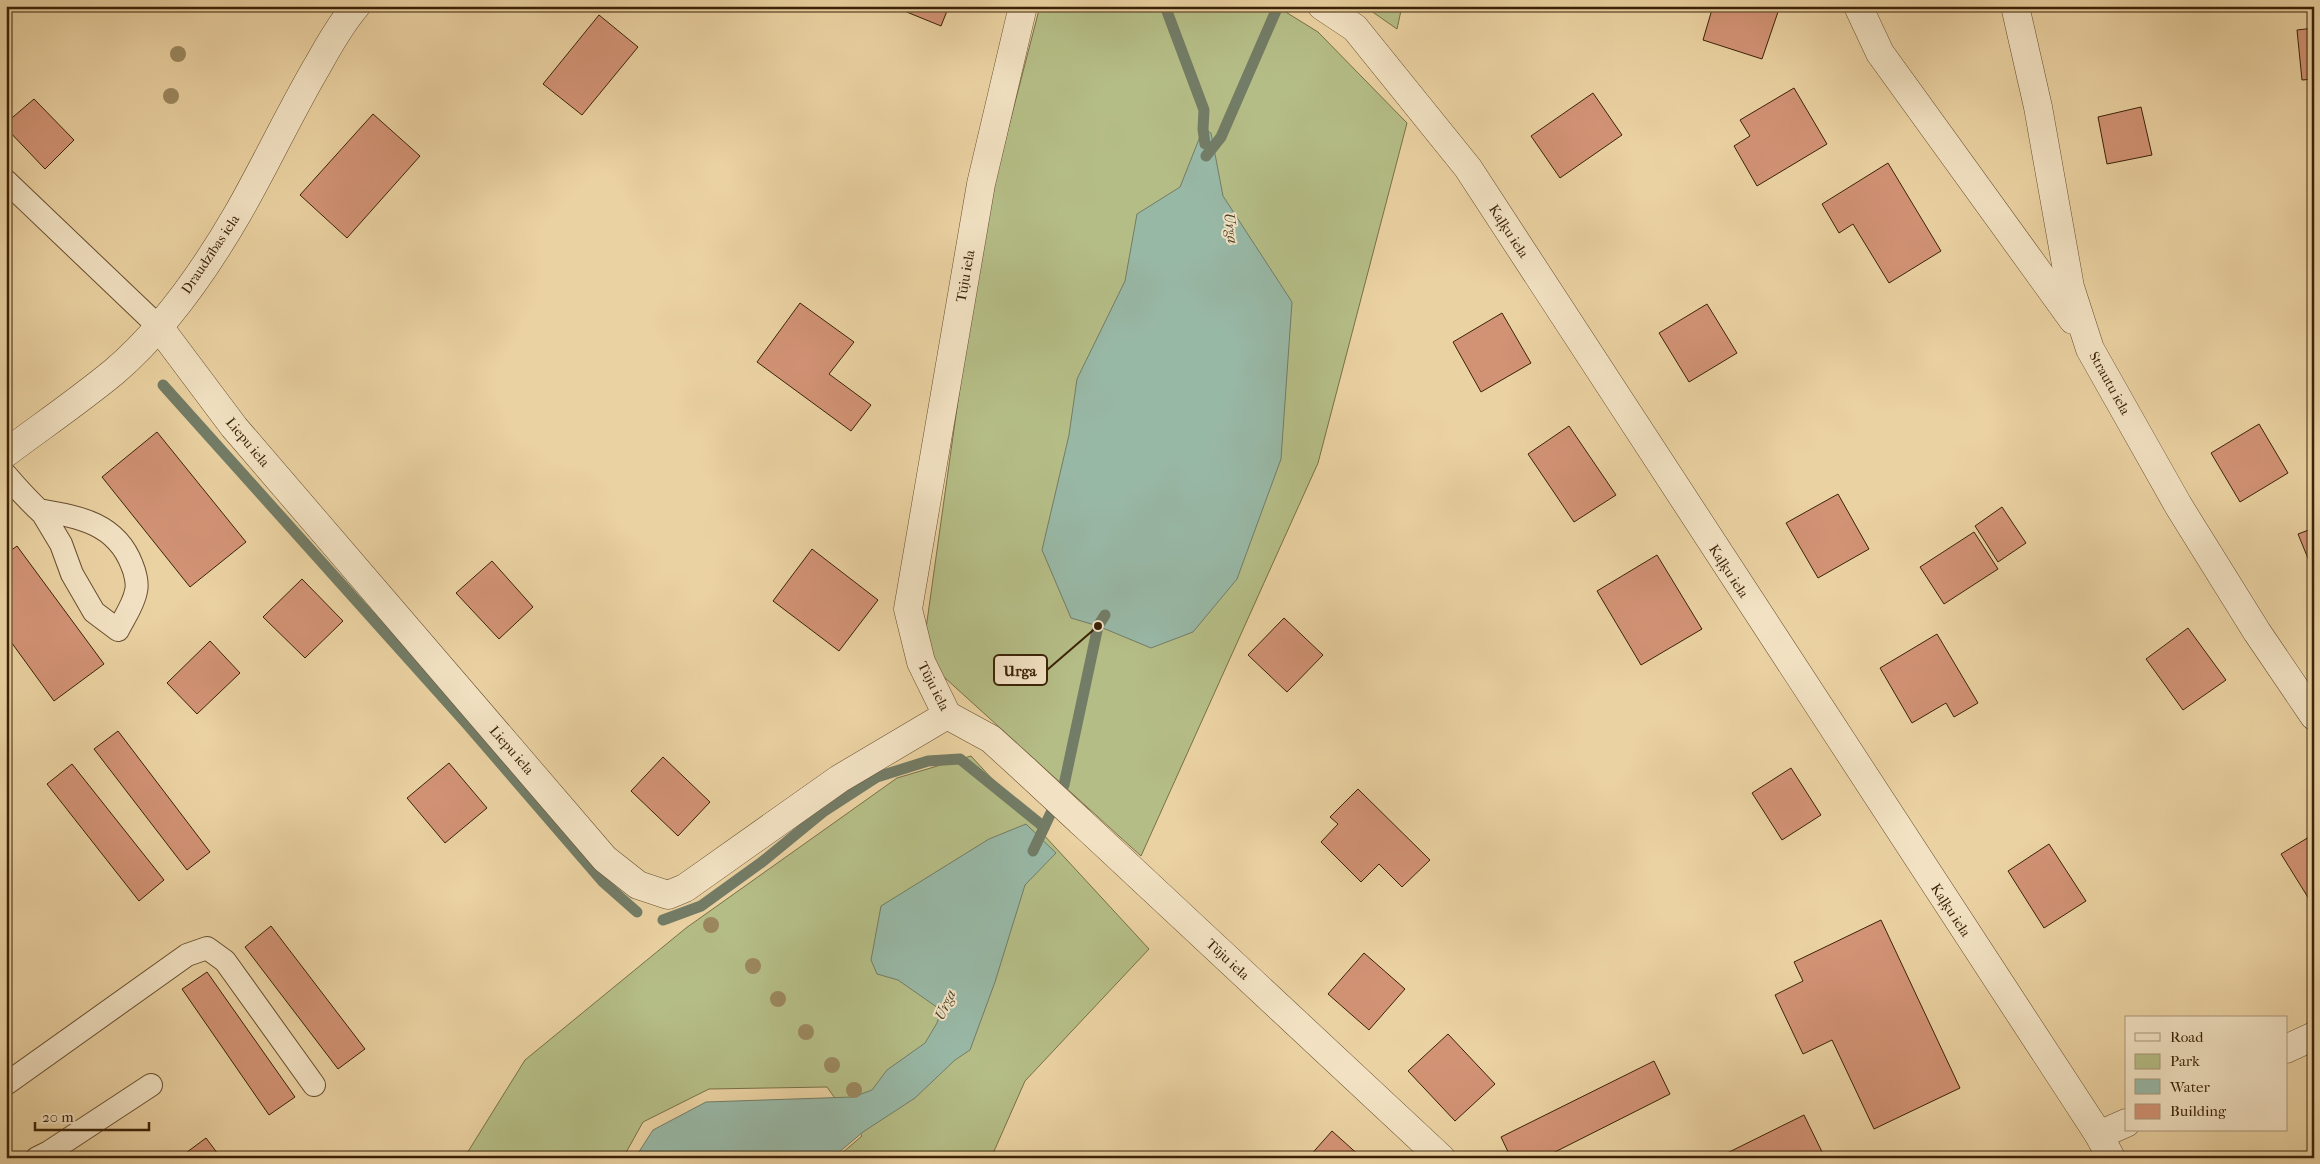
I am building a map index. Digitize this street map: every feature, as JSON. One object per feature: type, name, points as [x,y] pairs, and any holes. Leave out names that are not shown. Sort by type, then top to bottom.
[{"type":"street","name":"Draudzības iela","points":[[6,453],[116,370],[159,327],[196,278],[237,215],[271,154],[295,102],[345,20],[356,6]]},
{"type":"street","name":"Tūju iela","points":[[1023,6],[982,184],[908,609],[921,662],[947,715],[991,739],[1441,1158]]},
{"type":"street","name":"Kaļķu iela","points":[[1322,6],[1354,28],[1468,168],[1718,555],[2105,1146]]},
{"type":"street","points":[[1858,6],[1880,53],[2087,338]]},
{"type":"street","name":"Strautu iela","points":[[2016,6],[2038,106],[2070,287],[2090,349],[2178,505],[2257,632],[2314,716]]},
{"type":"street","name":"Liepu iela","points":[[159,327],[240,435],[605,859],[638,885],[668,895],[685,888],[840,779],[947,715]]},
{"type":"street","points":[[2288,1048],[2314,1036]]},
{"type":"street","points":[[2105,1146],[2125,1124]]},
{"type":"lane","points":[[6,181],[159,327]]},
{"type":"lane","points":[[6,475],[39,510],[61,544],[72,574],[94,612],[118,630],[136,591],[134,569],[126,548],[106,531],[73,516],[39,510]]},
{"type":"lane","points":[[6,1084],[187,955],[207,948],[225,961],[314,1085]]},
{"type":"lane","points":[[37,1158],[151,1085]]},
{"type":"green space","points":[[1040,6],[1276,6],[1318,32],[1407,123],[1318,463],[1141,856],[922,657],[982,230]]},
{"type":"green space","points":[[1364,6],[1402,6],[1397,29]]},
{"type":"green space","points":[[971,756],[1149,949],[1025,1081],[991,1158],[836,1158],[862,1136],[827,1087],[709,1089],[643,1122],[623,1158],[464,1158],[525,1060],[686,928],[897,778]]},
{"type":"water","points":[[1203,129],[1211,133],[1223,196],[1292,302],[1281,459],[1237,579],[1193,632],[1151,648],[1098,626],[1071,618],[1042,550],[1069,435],[1077,379],[1125,281],[1137,214],[1180,187]]},
{"type":"water","points":[[1026,824],[1056,853],[1025,885],[995,982],[970,1050],[955,1060],[915,1098],[863,1132],[832,1158],[635,1158],[653,1130],[706,1102],[853,1097],[872,1090],[887,1070],[925,1043],[937,1023],[941,1010],[898,980],[877,974],[871,960],[881,906],[989,839]]},
{"type":"building","points":[[892,6],[949,6],[941,26]]},
{"type":"building","points":[[1713,6],[1780,6],[1762,59],[1703,40]]},
{"type":"building","points":[[599,15],[638,47],[582,115],[543,84]]},
{"type":"building","points":[[2314,28],[2314,79],[2302,80],[2297,30]]},
{"type":"building","points":[[1794,88],[1827,144],[1757,186],[1734,146],[1750,136],[1740,120]]},
{"type":"building","points":[[1593,93],[1622,135],[1560,178],[1531,136]]},
{"type":"building","points":[[34,99],[74,140],[45,169],[6,128],[6,123]]},
{"type":"building","points":[[2141,107],[2152,155],[2107,164],[2098,117]]},
{"type":"building","points":[[373,114],[420,156],[347,238],[300,195]]},
{"type":"building","points":[[1888,163],[1941,251],[1889,283],[1853,224],[1839,233],[1822,204]]},
{"type":"building","points":[[800,303],[854,342],[829,374],[871,405],[851,431],[757,362]]},
{"type":"building","points":[[1707,304],[1737,353],[1689,382],[1659,333]]},
{"type":"building","points":[[1502,313],[1531,363],[1481,392],[1453,342]]},
{"type":"building","points":[[2259,424],[2288,473],[2240,502],[2211,453]]},
{"type":"building","points":[[1569,426],[1616,495],[1574,522],[1528,454]]},
{"type":"building","points":[[157,432],[246,542],[190,587],[102,477]]},
{"type":"building","points":[[1838,494],[1869,549],[1818,578],[1786,523]]},
{"type":"building","points":[[2002,507],[2026,543],[1998,562],[1975,526]]},
{"type":"building","points":[[2314,528],[2314,573],[2298,534]]},
{"type":"building","points":[[1974,532],[1998,569],[1944,604],[1920,567]]},
{"type":"building","points":[[17,546],[104,664],[54,701],[6,635],[6,554]]},
{"type":"building","points":[[812,549],[878,600],[839,651],[773,601]]},
{"type":"building","points":[[1657,555],[1702,629],[1641,665],[1597,591]]},
{"type":"building","points":[[492,561],[533,607],[499,639],[456,593]]},
{"type":"building","points":[[302,579],[343,621],[305,658],[263,617]]},
{"type":"building","points":[[1284,618],[1323,655],[1287,692],[1248,655]]},
{"type":"building","points":[[2188,628],[2226,680],[2183,710],[2146,659]]},
{"type":"building","points":[[1937,634],[1978,703],[1954,717],[1946,703],[1912,723],[1880,668]]},
{"type":"building","points":[[210,641],[240,673],[197,714],[167,683]]},
{"type":"building","points":[[118,731],[210,852],[187,870],[94,749]]},
{"type":"building","points":[[663,757],[710,802],[678,836],[631,791]]},
{"type":"building","points":[[449,763],[487,808],[445,843],[407,798]]},
{"type":"building","points":[[72,764],[164,880],[139,901],[47,784]]},
{"type":"building","points":[[1791,768],[1821,815],[1782,840],[1752,793]]},
{"type":"building","points":[[1358,789],[1430,860],[1402,887],[1379,864],[1361,882],[1321,842],[1338,824],[1330,817]]},
{"type":"building","points":[[2314,834],[2314,907],[2281,854]]},
{"type":"building","points":[[2049,844],[2086,901],[2044,928],[2008,871]]},
{"type":"building","points":[[1881,920],[1960,1088],[1874,1129],[1832,1040],[1803,1054],[1775,995],[1803,981],[1794,962]]},
{"type":"building","points":[[271,926],[365,1049],[338,1069],[245,947]]},
{"type":"building","points":[[1364,953],[1405,989],[1369,1030],[1328,994]]},
{"type":"building","points":[[207,972],[295,1097],[269,1115],[182,989]]},
{"type":"building","points":[[1448,1034],[1495,1084],[1455,1121],[1408,1071]]},
{"type":"building","points":[[1654,1061],[1670,1094],[1543,1158],[1511,1158],[1501,1137]]},
{"type":"building","points":[[1804,1115],[1825,1158],[1717,1158]]},
{"type":"building","points":[[1332,1131],[1362,1158],[1308,1158]]},
{"type":"building","points":[[206,1138],[221,1158],[179,1158]]},
{"type":"waterway","name":"Urga","points":[[1165,6],[1204,110],[1203,129],[1205,144]]},
{"type":"waterway","points":[[1206,156],[1221,137],[1278,6]]},
{"type":"waterway","points":[[163,385],[466,723],[603,882],[637,912]]},
{"type":"waterway","name":"Urga","points":[[1033,851],[1064,785],[1098,626],[1105,615]]},
{"type":"waterway","points":[[663,920],[701,906],[762,862],[823,812],[877,777],[928,761],[960,759],[1044,827]]},
{"type":"place","name":"Urga","points":[[1098,626]]}]
